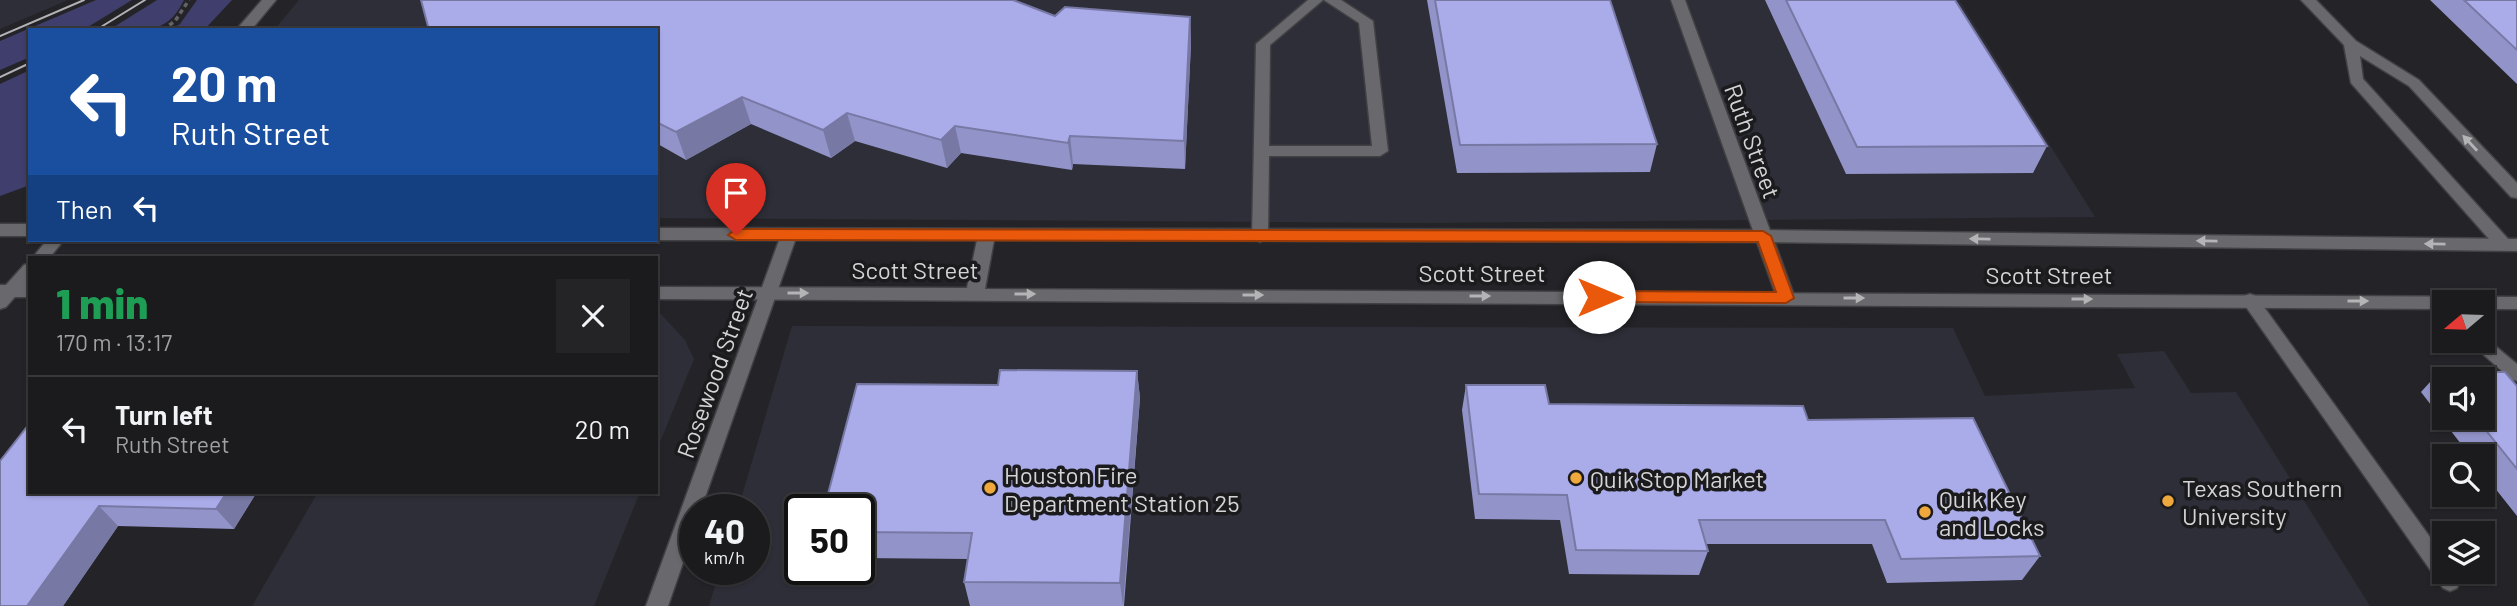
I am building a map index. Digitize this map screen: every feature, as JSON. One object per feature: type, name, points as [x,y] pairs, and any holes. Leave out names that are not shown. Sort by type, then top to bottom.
[{"type":"main road","points":[[245,28],[269,0]]},
{"type":"main road","points":[[1260,236],[1263,44],[1316,0]]},
{"type":"main road","points":[[1261,151],[1380,151],[1366,21],[1331,0]]},
{"type":"main road","name":"Ruth Street","points":[[1678,0],[1786,298]]},
{"type":"main road","points":[[2308,0],[2351,44],[2414,83],[2517,193]]},
{"type":"main road","points":[[2351,44],[2356,80],[2510,245],[2517,260]]},
{"type":"main road","points":[[0,230],[28,230]]},
{"type":"main road","name":"Scott Street","points":[[658,234],[1763,236],[2510,245]]},
{"type":"main road","name":"Rosewood Street","points":[[657,606],[789,235]]},
{"type":"main road","points":[[975,294],[986,236]]},
{"type":"main road","points":[[42,256],[54,242]]},
{"type":"main road","points":[[4,295],[28,271]]},
{"type":"main road","points":[[4,295],[28,291]]},
{"type":"main road","name":"Scott Street","points":[[658,293],[2432,302]]},
{"type":"main road","points":[[2249,300],[2432,557]]},
{"type":"main road","name":"Scott Street","points":[[2496,303],[2517,303]]},
{"type":"main road","points":[[2493,354],[2517,374]]},
{"type":"path","points":[[166,28],[175,21],[189,0]]},
{"type":"shaded area","points":[[0,0],[68,0],[0,29]]},
{"type":"shaded area","points":[[96,0],[132,0],[86,28],[30,28]]},
{"type":"shaded area","points":[[157,0],[184,0],[170,20],[155,28],[112,28]]},
{"type":"shaded area","points":[[197,0],[232,0],[206,28],[173,28],[180,24]]},
{"type":"shaded area","points":[[299,0],[1959,0],[2095,217],[1427,223],[658,218],[658,28],[276,28]]},
{"type":"shaded area","points":[[28,29],[28,58],[0,70],[0,41]]},
{"type":"shaded area","points":[[28,71],[28,186],[0,196],[0,84]]},
{"type":"shaded area","points":[[658,311],[685,340],[694,359],[658,447]]},
{"type":"shaded area","points":[[792,326],[1953,328],[1985,396],[2135,388],[2117,354],[2164,351],[2191,393],[2236,392],[2370,606],[709,606],[715,585],[770,585],[770,494],[742,494]]},
{"type":"shaded area","points":[[317,494],[639,494],[594,606],[252,606]]},
{"type":"building","points":[[421,0],[1013,0],[1055,16],[1065,7],[1190,17],[1184,141],[1070,136],[1068,143],[955,126],[941,140],[847,113],[823,130],[742,97],[676,132],[658,123],[658,28],[428,28]]},
{"type":"building","points":[[1435,0],[1610,0],[1657,144],[1460,145]]},
{"type":"building","points":[[1786,0],[1955,0],[2047,146],[1857,147]]},
{"type":"building","points":[[2464,0],[2517,0],[2517,50]]},
{"type":"building","points":[[1000,370],[1137,371],[1120,583],[964,582],[972,533],[875,532],[875,494],[828,494],[857,384],[998,385]]},
{"type":"building","points":[[2495,372],[2505,372],[2517,386],[2517,469],[2486,430],[2495,430]]},
{"type":"building","points":[[1466,385],[1545,385],[1549,404],[1803,406],[1808,420],[1973,418],[2040,556],[1901,559],[1885,520],[1699,520],[1708,551],[1576,550],[1567,495],[1479,494]]},
{"type":"building","points":[[28,426],[28,494],[226,494],[216,509],[99,506],[27,606],[0,606],[0,461]]},
{"type":"tram line","points":[[0,36],[84,0]]},
{"type":"tram line","points":[[99,28],[145,0]]},
{"type":"tram line","points":[[0,77],[28,64]]},
{"type":"place","name":"Quik Stop Market","points":[[1576,478]]},
{"type":"place","name":"Houston Fire Department Station 25","points":[[990,488]]},
{"type":"place","name":"Texas Southern University","points":[[2168,501]]},
{"type":"place","name":"Quik Key and Locks","points":[[1925,512]]},
{"type":"route","points":[[736,235],[1763,236],[1786,298],[1599,297]]}]
